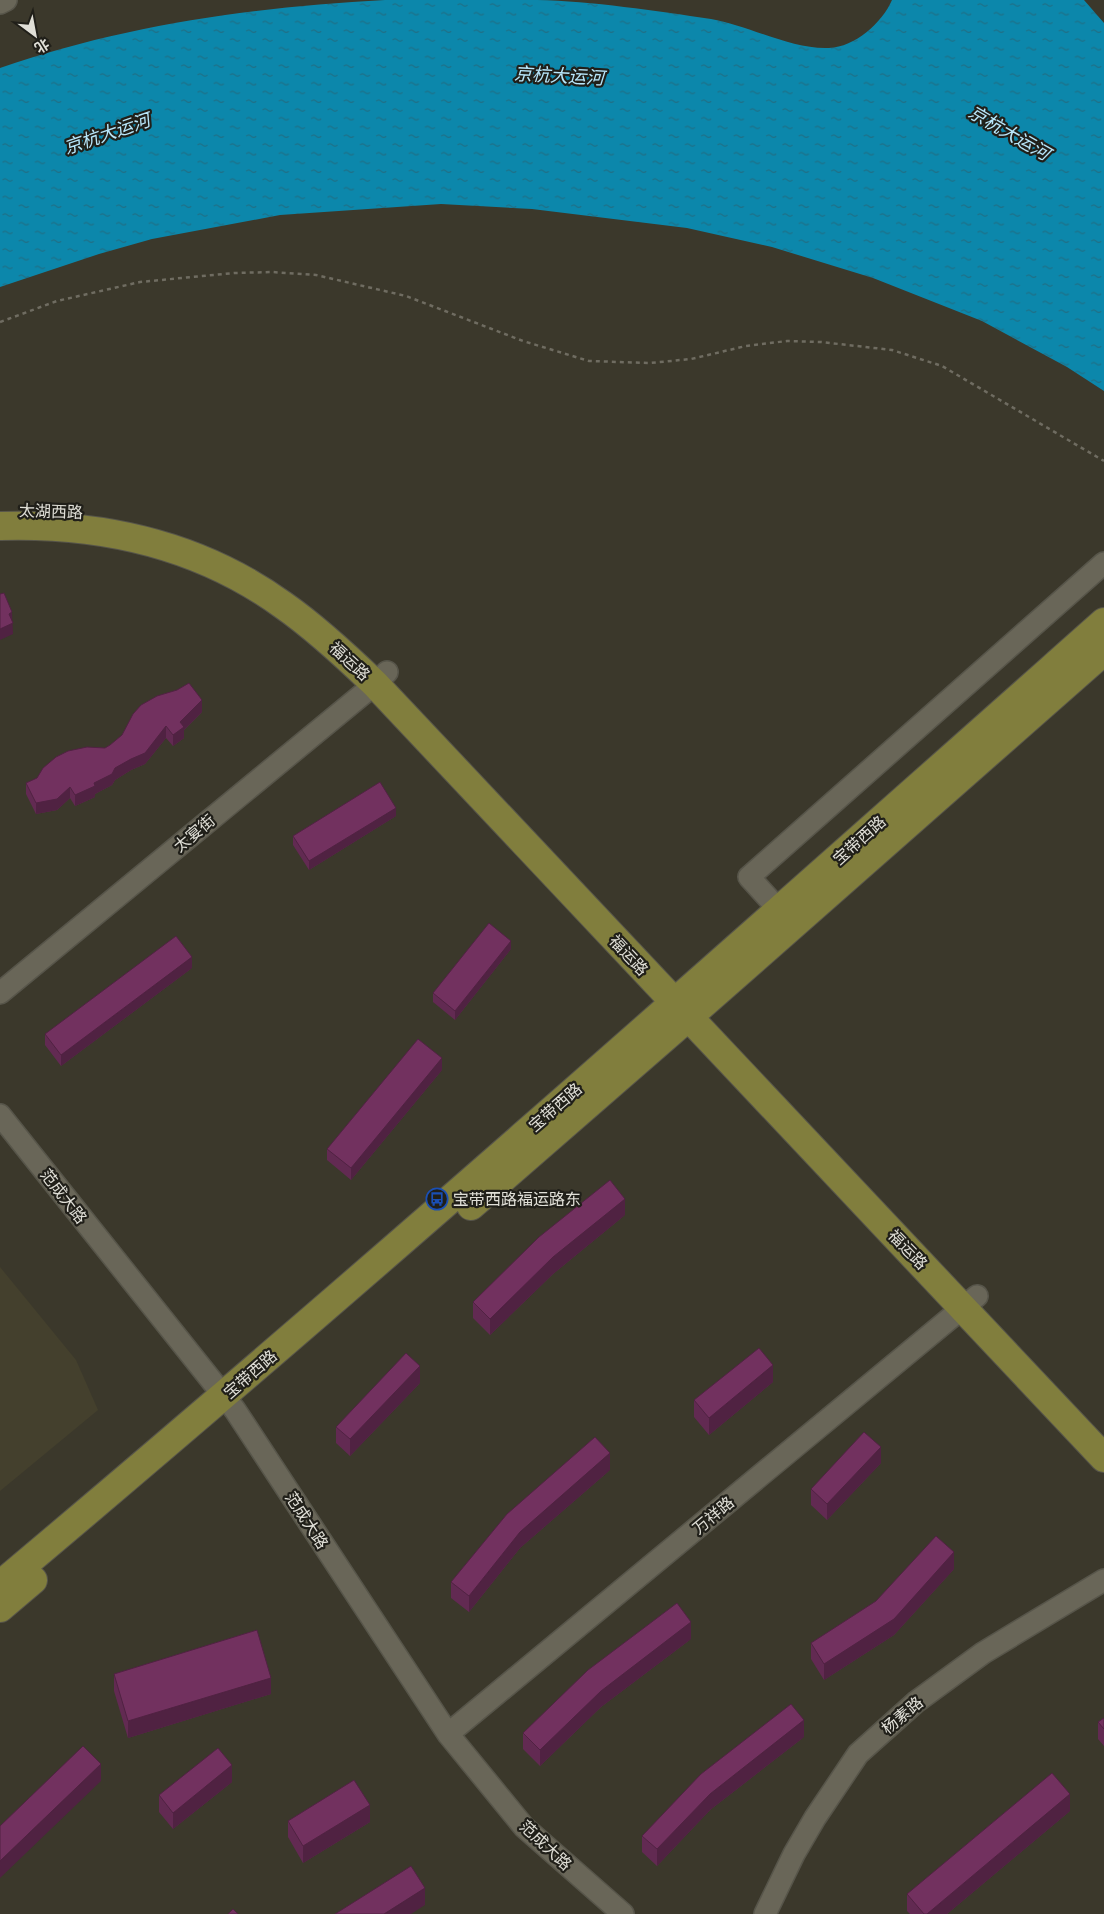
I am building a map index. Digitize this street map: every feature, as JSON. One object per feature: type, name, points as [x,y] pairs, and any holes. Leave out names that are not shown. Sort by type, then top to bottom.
[{"type":"main road","name":"太湖西路","points":[[0,509],[71,510],[102,522]]},
{"type":"main road","name":"福运路","points":[[102,522],[142,521],[177,532],[248,563],[294,591],[318,610],[687,1005],[970,1301],[1104,1431]]},
{"type":"main road","name":"太湖西路","points":[[0,526],[70,527],[102,522]]},
{"type":"main road","name":"宝带西路","points":[[0,1608],[229,1404],[850,861],[1104,622]]},
{"type":"main road","name":"宝带西路","points":[[687,1005],[779,910],[850,861],[1104,651]]},
{"type":"main road","name":"福运路","points":[[970,1301],[1104,1458]]},
{"type":"main road","name":"宝带西路","points":[[0,1585],[229,1404]]},
{"type":"street","points":[[0,3],[6,0]]},
{"type":"street","points":[[779,910],[749,877],[1104,563]]},
{"type":"street","name":"太宴街","points":[[0,993],[381,678]]},
{"type":"street","name":"范成大路","points":[[0,1115],[229,1404],[448,1734],[524,1827],[623,1914]]},
{"type":"street","name":"万祥路","points":[[448,1734],[970,1301]]},
{"type":"street","name":"杨素路","points":[[766,1914],[794,1854],[815,1818],[858,1754],[916,1702],[982,1653],[1104,1580]]},
{"type":"path","points":[[0,322],[57,301],[140,282],[234,273],[272,272],[316,275],[406,296],[523,341],[589,361],[650,363],[691,359],[746,346],[787,341],[821,342],[892,350],[942,366],[1104,461]]},
{"type":"shaded area","points":[[0,1267],[76,1360],[98,1410],[0,1491]]},
{"type":"water","name":"京杭大运河","points":[[385,0],[537,0],[602,4],[711,19],[800,45],[829,48],[839,47],[866,32],[882,17],[892,0],[1084,0],[1104,23],[1104,391],[1067,367],[982,321],[873,278],[772,247],[687,228],[532,209],[441,204],[280,215],[152,239],[99,254],[0,287],[0,68],[94,40],[190,20],[238,13]]},
{"type":"building","points":[[4,593],[12,612],[9,614],[13,623],[0,629],[0,594]]},
{"type":"building","points":[[189,683],[202,700],[180,722],[184,727],[173,735],[166,726],[145,753],[115,768],[112,774],[94,783],[95,786],[75,795],[70,787],[57,799],[36,803],[26,783],[37,778],[43,768],[56,757],[68,751],[87,747],[105,748],[122,735],[133,714],[141,705],[157,696],[177,690]]},
{"type":"building","points":[[380,782],[396,808],[309,861],[293,836]]},
{"type":"building","points":[[489,923],[511,941],[455,1011],[433,993]]},
{"type":"building","points":[[176,936],[192,957],[61,1055],[45,1034]]},
{"type":"building","points":[[418,1039],[442,1058],[351,1168],[327,1149]]},
{"type":"building","points":[[610,1180],[625,1199],[553,1257],[490,1319],[473,1302],[539,1237]]},
{"type":"building","points":[[759,1348],[773,1365],[709,1418],[694,1400]]},
{"type":"building","points":[[406,1353],[420,1366],[350,1439],[336,1427]]},
{"type":"building","points":[[864,1432],[881,1447],[827,1504],[811,1489]]},
{"type":"building","points":[[595,1437],[610,1453],[520,1532],[469,1596],[451,1582],[507,1514]]},
{"type":"building","points":[[936,1536],[954,1552],[894,1619],[824,1664],[811,1643],[876,1601]]},
{"type":"building","points":[[677,1603],[691,1622],[601,1691],[540,1750],[523,1733],[588,1670]]},
{"type":"building","points":[[257,1630],[271,1678],[128,1721],[114,1674]]},
{"type":"building","points":[[791,1704],[804,1720],[710,1794],[657,1849],[642,1836],[701,1774]]},
{"type":"building","points":[[1104,1718],[1104,1729],[1098,1722]]},
{"type":"building","points":[[83,1746],[101,1764],[0,1861],[0,1826]]},
{"type":"building","points":[[218,1748],[232,1765],[173,1813],[159,1795]]},
{"type":"building","points":[[1052,1773],[1070,1794],[927,1914],[924,1914],[907,1894]]},
{"type":"building","points":[[354,1780],[370,1805],[303,1846],[288,1821]]},
{"type":"building","points":[[411,1866],[425,1888],[384,1914],[335,1914]]},
{"type":"building","points":[[233,1909],[238,1914],[228,1914]]},
{"type":"place","name":"宝带西路福运路东","points":[[437,1199]]}]
